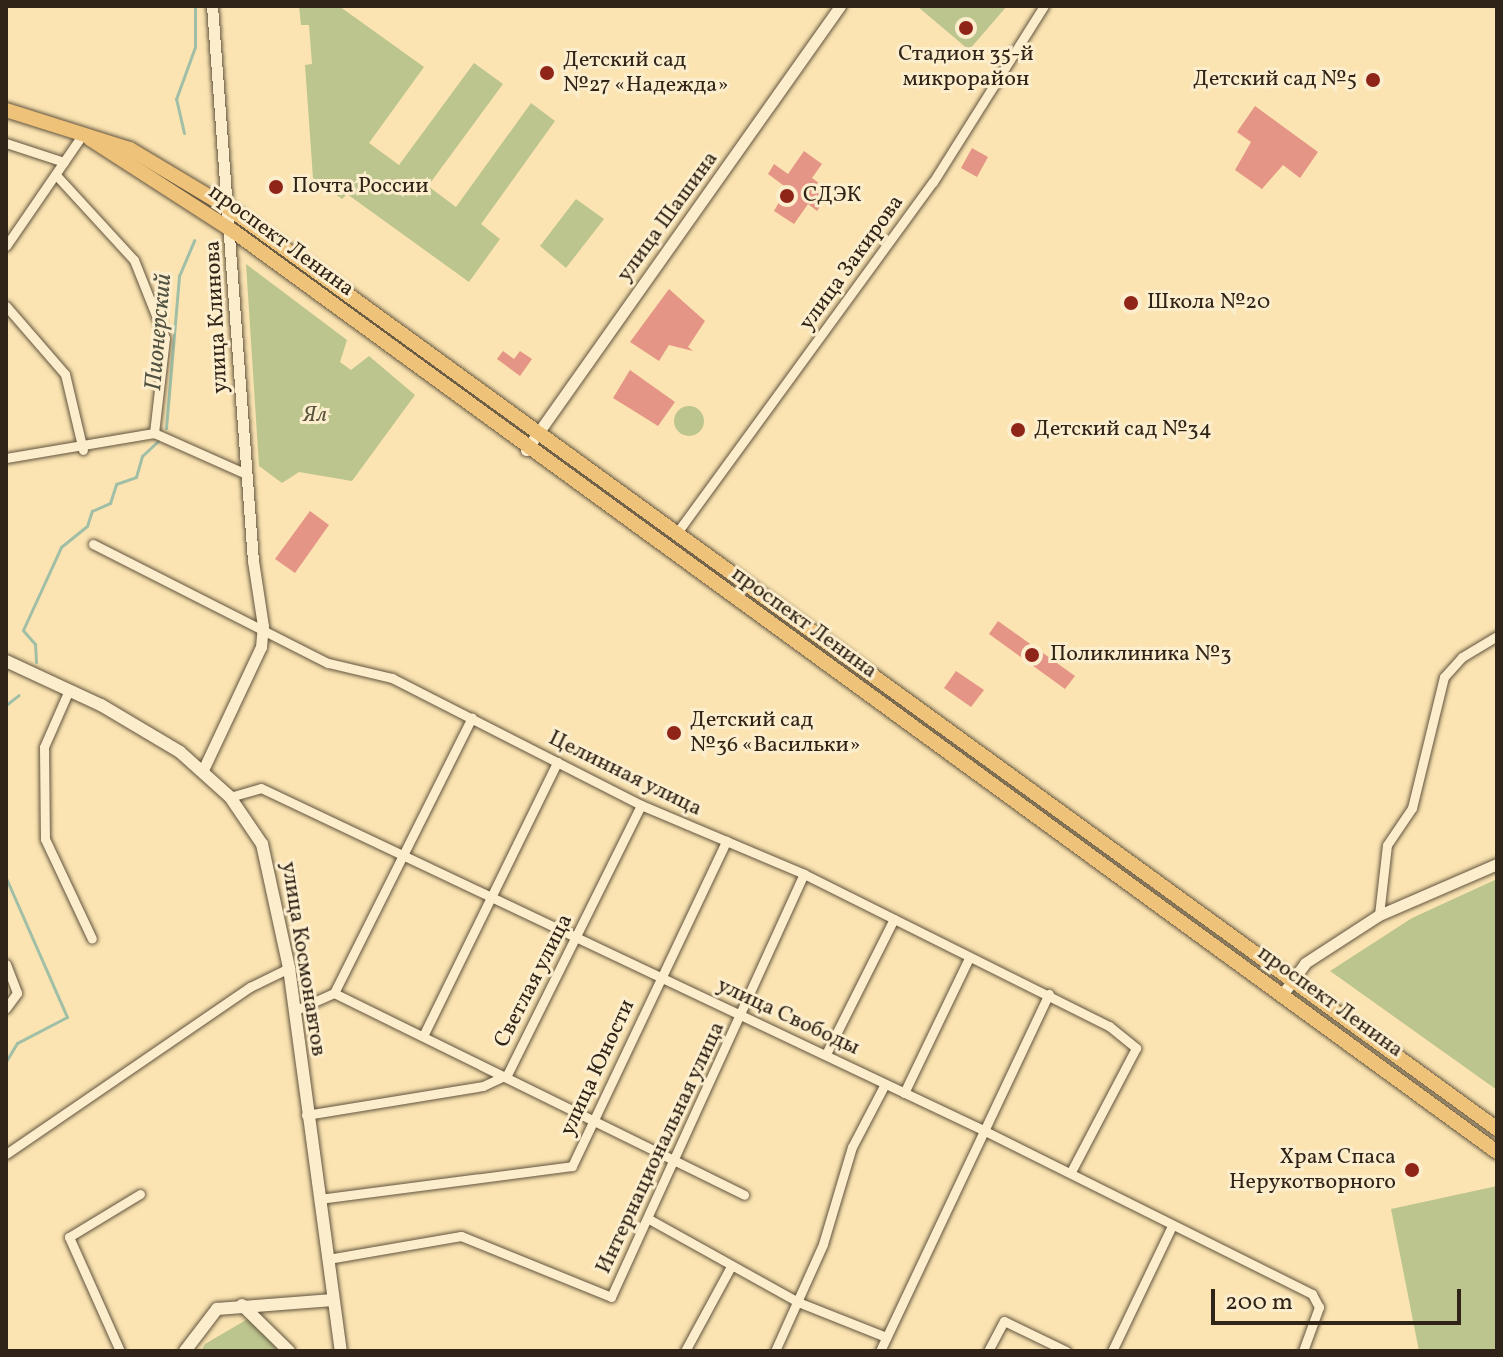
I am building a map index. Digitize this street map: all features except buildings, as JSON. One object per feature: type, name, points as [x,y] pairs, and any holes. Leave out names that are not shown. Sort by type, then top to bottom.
[{"type":"main road","name":"проспект Ленина","points":[[6,110],[140,154],[230,209],[1497,1129]]},
{"type":"main road","name":"проспект Ленина","points":[[83,134],[233,231],[526,450],[1497,1152]]},
{"type":"main road","points":[[821,662],[832,646]]},
{"type":"main road","name":"улица Космонавтов","points":[[6,661],[156,735],[203,770],[230,797],[262,844],[289,968],[306,1115],[341,1351]]},
{"type":"main road","points":[[185,1351],[217,1309],[333,1300]]},
{"type":"main road","points":[[242,1305],[289,1351]]},
{"type":"street","name":"улица Клинова","points":[[212,6],[233,231],[246,474],[263,626]]},
{"type":"street","name":"улица Шашина","points":[[526,450],[840,6]]},
{"type":"street","name":"улица Закирова","points":[[676,534],[933,182],[1044,6]]},
{"type":"street","points":[[6,246],[83,134]]},
{"type":"street","points":[[6,143],[64,162]]},
{"type":"street","points":[[56,175],[134,260],[165,338],[154,433]]},
{"type":"street","points":[[6,306],[65,374],[83,450]]},
{"type":"street","points":[[6,458],[83,450],[154,433],[246,474]]},
{"type":"street","name":"Целинная улица","points":[[93,544],[263,626],[328,663],[392,678],[641,805],[804,874],[969,958],[1049,994],[1136,1048],[1071,1172]]},
{"type":"street","points":[[203,770],[261,647],[263,626]]},
{"type":"street","points":[[1379,915],[1387,845],[1412,808],[1427,725],[1444,677],[1462,657],[1497,636]]},
{"type":"street","points":[[69,690],[44,747],[45,839],[92,939]]},
{"type":"street","points":[[294,1011],[334,993],[472,718]]},
{"type":"street","points":[[424,1034],[557,762]]},
{"type":"street","name":"улица Свободы","points":[[230,797],[261,788],[576,941],[826,1054],[1071,1172],[1171,1228],[1312,1294],[1319,1307],[1303,1351]]},
{"type":"street","name":"Светлая улица","points":[[306,1115],[483,1086],[507,1075],[641,805]]},
{"type":"street","name":"улица Юности","points":[[319,1199],[572,1166],[592,1118],[726,841]]},
{"type":"street","points":[[1282,995],[1305,963],[1379,915],[1497,864]]},
{"type":"street","name":"Интернациональная улица","points":[[328,1259],[461,1236],[611,1297],[678,1161],[804,874]]},
{"type":"street","points":[[826,1054],[894,919]]},
{"type":"street","points":[[904,1093],[969,958]]},
{"type":"street","points":[[6,964],[17,993],[6,1008]]},
{"type":"street","points":[[6,1154],[250,987],[289,968]]},
{"type":"street","points":[[334,993],[424,1034],[744,1195]]},
{"type":"street","points":[[880,1351],[981,1129],[1049,994]]},
{"type":"street","points":[[775,1351],[798,1302],[852,1147],[885,1084]]},
{"type":"street","points":[[120,1351],[69,1237],[140,1194]]},
{"type":"street","points":[[649,1219],[730,1268],[798,1302],[886,1337]]},
{"type":"street","points":[[1112,1351],[1171,1228]]},
{"type":"street","points":[[685,1351],[730,1268]]},
{"type":"street","points":[[988,1351],[1004,1321],[1066,1351]]},
{"type":"green space","points":[[299,6],[339,6],[424,67],[369,143],[399,165],[474,63],[503,84],[428,186],[456,207],[531,103],[555,121],[481,224],[500,239],[469,282],[347,194],[342,199],[313,178],[305,65],[312,64],[309,25],[301,25]]},
{"type":"green space","name":"Стадион 35-й микрорайон","points":[[917,6],[1007,6],[969,50]]},
{"type":"green space","points":[[576,199],[604,219],[566,268],[540,246]]},
{"type":"green space","name":"Ял","points":[[246,264],[347,340],[340,362],[351,370],[369,356],[415,395],[352,481],[299,472],[282,483],[259,466]]},
{"type":"green space","points":[[689,406],[700,410],[704,421],[700,432],[689,436],[678,432],[674,421],[678,410]]},
{"type":"green space","points":[[1497,879],[1497,1090],[1330,971],[1412,918]]},
{"type":"green space","points":[[1497,1186],[1497,1351],[1419,1351],[1391,1209]]},
{"type":"green space","points":[[251,1317],[279,1351],[201,1351],[205,1344]]},
{"type":"waterway","name":"Пионерский","points":[[184,133],[176,99],[195,47],[195,6]]},
{"type":"waterway","name":"Пионерский","points":[[166,428],[179,276],[194,240]]},
{"type":"waterway","name":"Пионерский","points":[[36,662],[35,644],[23,630],[61,547],[87,526],[92,511],[110,503],[116,484],[136,477],[142,456],[158,441]]},
{"type":"waterway","name":"Пионерский","points":[[6,705],[19,695]]},
{"type":"waterway","name":"Пионерский","points":[[6,878],[67,1017],[17,1043],[6,1061]]},
{"type":"place","name":"Стадион 35-й микрорайон","points":[[966,28]]},
{"type":"place","name":"Детский сад №27 «Надежда»","points":[[547,73]]},
{"type":"place","name":"Детский сад №5","points":[[1373,80]]},
{"type":"place","name":"Почта России","points":[[276,187]]},
{"type":"place","name":"СДЭК","points":[[787,196]]},
{"type":"place","name":"Школа №20","points":[[1131,303]]},
{"type":"place","name":"Детский сад №34","points":[[1018,430]]},
{"type":"place","name":"Поликлиника №3","points":[[1032,655]]},
{"type":"place","name":"Детский сад №36 «Васильки»","points":[[674,733]]},
{"type":"place","name":"Храм Спаса Нерукотворного","points":[[1412,1170]]}]
